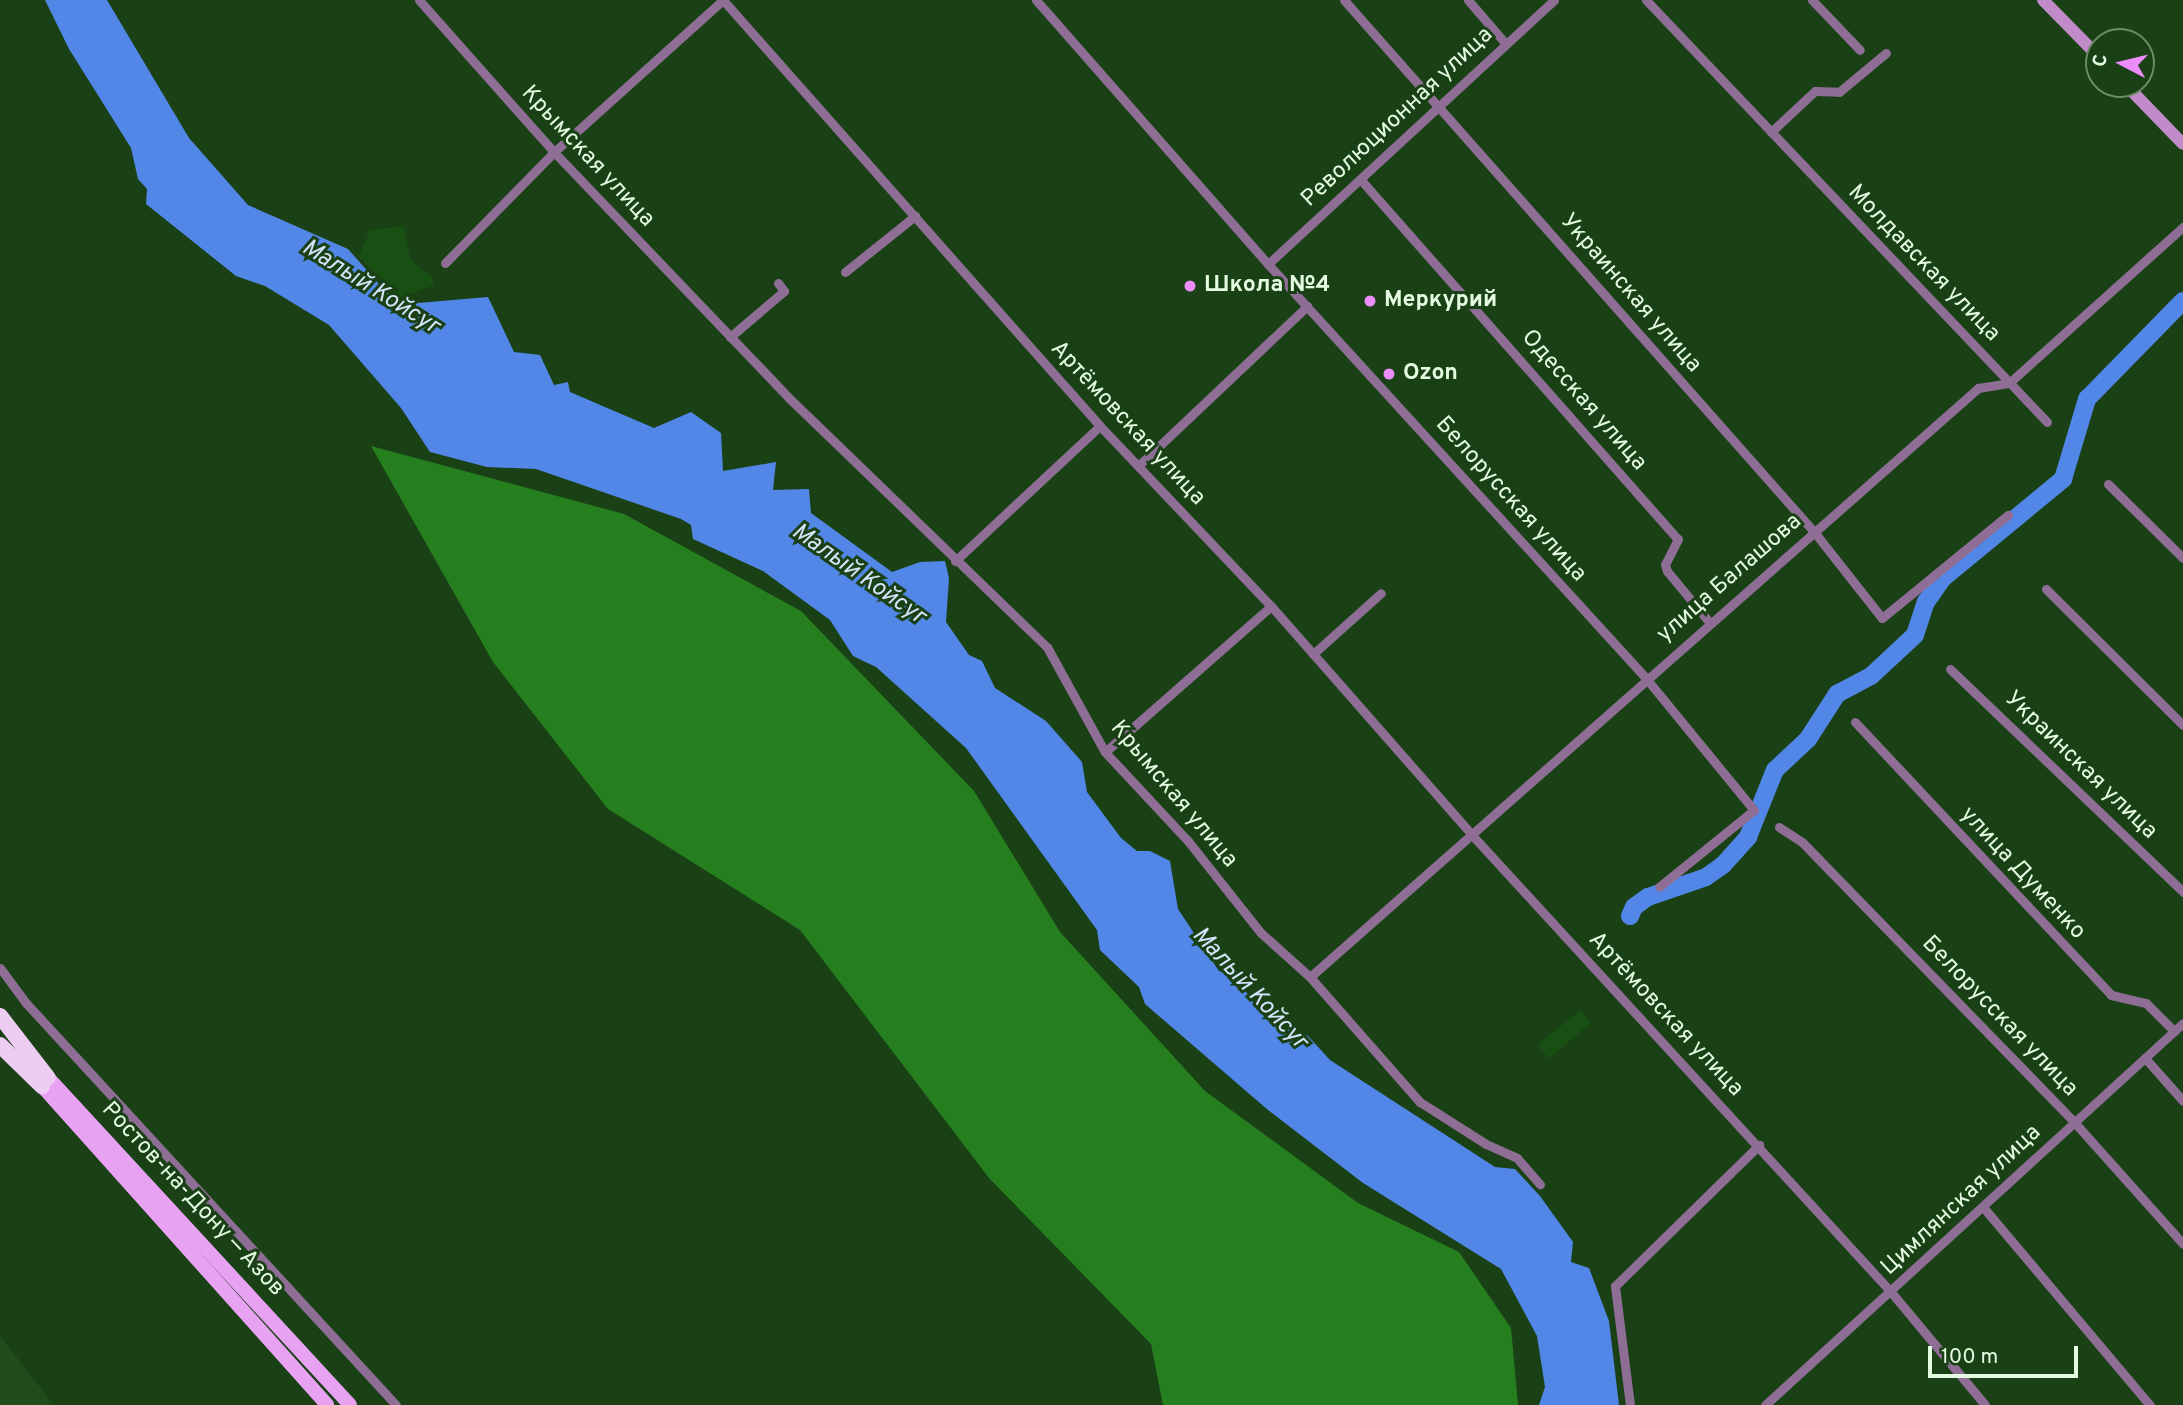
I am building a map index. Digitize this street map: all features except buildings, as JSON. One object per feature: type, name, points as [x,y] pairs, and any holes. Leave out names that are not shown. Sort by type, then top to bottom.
[{"type":"highway","points":[[0,1016],[45,1082]]},
{"type":"highway","points":[[0,1043],[45,1082]]},
{"type":"main road","points":[[2043,0],[2085,43]]},
{"type":"main road","points":[[2139,98],[2183,144]]},
{"type":"main road","name":"Ростов-на-Дону — Азов","points":[[0,1027],[327,1405]]},
{"type":"main road","name":"Ростов-на-Дону — Азов","points":[[45,1082],[351,1405]]},
{"type":"street","name":"Крымская улица","points":[[419,0],[554,152],[730,337],[955,561],[1047,648],[1105,752],[1188,841],[1261,933],[1310,977],[1420,1102],[1486,1144],[1517,1158],[1540,1184]]},
{"type":"street","points":[[445,264],[554,152],[723,0]]},
{"type":"street","name":"Артёмовская улица","points":[[723,0],[1100,426],[1271,606],[1472,835],[1759,1145],[1891,1292],[1985,1405]]},
{"type":"street","name":"Белорусская улица","points":[[1036,0],[1269,264],[1645,677],[1754,810],[1659,887]]},
{"type":"street","name":"Украинская улица","points":[[1344,0],[1815,533],[1882,618],[2008,515]]},
{"type":"street","points":[[1468,0],[1506,44]]},
{"type":"street","name":"Революционная улица","points":[[1269,264],[1361,180],[1437,105],[1554,0]]},
{"type":"street","name":"Молдавская улица","points":[[1646,0],[2047,422]]},
{"type":"street","points":[[1815,1],[1860,50]]},
{"type":"street","points":[[1771,132],[1815,91],[1839,92],[1886,53]]},
{"type":"street","name":"Одесская улица","points":[[1361,180],[1678,539],[1665,564],[1667,571],[1710,623]]},
{"type":"street","points":[[845,272],[915,216]]},
{"type":"street","name":"улица Балашова","points":[[1310,977],[1472,835],[1645,677],[1815,533],[1978,388],[2009,383],[2183,227]]},
{"type":"street","points":[[730,337],[784,290],[778,283]]},
{"type":"street","points":[[1138,466],[1307,306]]},
{"type":"street","points":[[955,561],[1100,426]]},
{"type":"street","points":[[2108,484],[2183,558]]},
{"type":"street","points":[[2046,589],[2183,725]]},
{"type":"street","points":[[1313,654],[1381,593]]},
{"type":"street","points":[[1105,752],[1271,606]]},
{"type":"street","name":"Украинская улица","points":[[1950,669],[2183,891]]},
{"type":"street","name":"улица Думенко","points":[[1855,722],[2111,995],[2146,1003],[2174,1031]]},
{"type":"street","name":"Белорусская улица","points":[[1779,827],[1802,842],[2075,1123],[2183,1244]]},
{"type":"street","points":[[0,968],[26,1003],[396,1405]]},
{"type":"street","name":"Цимлянская улица","points":[[1765,1405],[2183,1023]]},
{"type":"street","points":[[2145,1058],[2183,1101]]},
{"type":"street","points":[[1630,1405],[1615,1286],[1759,1145]]},
{"type":"street","points":[[1983,1207],[2150,1405]]},
{"type":"shaded area","points":[[404,226],[410,259],[432,277],[434,285],[400,298],[359,257],[370,230]]},
{"type":"shaded area","points":[[1580,1010],[1591,1023],[1549,1059],[1538,1045]]},
{"type":"shaded area","points":[[0,1336],[54,1405],[0,1405]]},
{"type":"green space","points":[[371,446],[624,514],[801,611],[974,791],[1060,932],[1205,1091],[1358,1203],[1459,1252],[1511,1328],[1518,1405],[1163,1405],[1151,1344],[989,1178],[800,930],[608,809],[493,662]]},
{"type":"water","name":"Малый Койсуг","points":[[45,0],[107,0],[189,138],[248,205],[348,249],[386,292],[406,304],[488,297],[514,352],[540,355],[554,385],[568,382],[570,392],[654,428],[691,412],[721,433],[723,471],[776,462],[773,490],[809,489],[811,513],[892,572],[920,562],[945,561],[949,578],[946,622],[969,655],[982,661],[995,688],[1046,721],[1082,762],[1087,792],[1121,838],[1137,851],[1150,851],[1170,861],[1178,909],[1219,971],[1236,977],[1257,1008],[1308,1036],[1330,1060],[1495,1167],[1515,1169],[1540,1196],[1573,1242],[1571,1262],[1589,1268],[1609,1321],[1619,1405],[1539,1405],[1545,1387],[1537,1336],[1501,1269],[1363,1183],[1268,1110],[1145,1004],[1139,987],[1100,950],[1097,930],[966,748],[876,667],[853,656],[830,620],[763,571],[693,539],[691,525],[681,519],[536,469],[487,467],[430,452],[401,408],[329,325],[265,286],[236,276],[146,204],[147,189],[138,179],[131,148],[69,49]]},
{"type":"waterway","points":[[1630,916],[1634,907],[1648,897],[1706,877],[1723,865],[1748,837],[1775,770],[1808,739],[1837,694],[1871,676],[1915,635],[1926,602],[1943,578],[2063,479],[2087,399],[2183,301]]},
{"type":"place","name":"Школа №4","points":[[1190,286]]},
{"type":"place","name":"Меркурий","points":[[1370,301]]},
{"type":"place","name":"Ozon","points":[[1389,374]]}]
